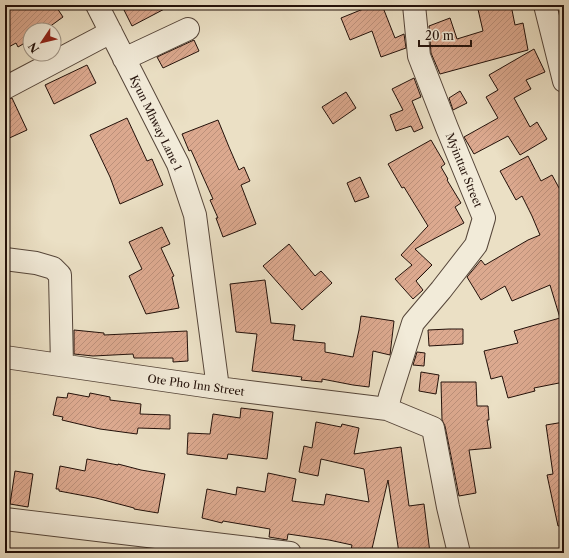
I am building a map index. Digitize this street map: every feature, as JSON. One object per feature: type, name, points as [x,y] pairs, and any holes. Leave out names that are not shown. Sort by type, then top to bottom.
[{"type":"street","name":"Kyun Mhway Lane 1","points":[[97,5],[178,164],[195,215],[218,388]]},
{"type":"street","name":"Myinttar Street","points":[[387,408],[413,322],[441,290],[476,245],[484,218],[419,56],[414,5]]},
{"type":"street","points":[[545,5],[558,36],[564,81]]},
{"type":"street","points":[[124,59],[188,29]]},
{"type":"street","points":[[5,88],[111,32]]},
{"type":"street","points":[[5,260],[36,263],[47,266],[53,268],[60,275],[62,365]]},
{"type":"street","name":"Ote Pho Inn Street","points":[[5,357],[218,388],[387,408],[433,428],[448,507],[460,553]]},
{"type":"street","points":[[5,519],[290,553]]},
{"type":"building","points":[[12,5],[55,5],[63,17],[56,22],[22,22],[22,45],[18,47],[16,43],[5,49],[5,9]]},
{"type":"building","points":[[133,5],[172,5],[132,26],[124,10]]},
{"type":"building","points":[[373,5],[382,5],[395,38],[404,34],[406,48],[381,57],[372,31],[350,40],[341,18]]},
{"type":"building","points":[[477,5],[511,5],[515,25],[523,23],[528,50],[440,74],[431,53],[429,26],[450,18],[457,39],[483,31]]},
{"type":"building","points":[[194,40],[199,51],[163,68],[157,57]]},
{"type":"building","points":[[534,49],[545,72],[526,80],[531,89],[514,98],[530,127],[537,122],[547,139],[520,155],[508,136],[474,154],[464,137],[498,118],[486,97],[498,90],[489,75]]},
{"type":"building","points":[[87,65],[96,83],[54,104],[45,85]]},
{"type":"building","points":[[414,78],[421,97],[412,101],[423,128],[414,132],[411,126],[396,131],[390,115],[403,110],[392,89]]},
{"type":"building","points":[[460,91],[467,103],[453,110],[449,98]]},
{"type":"building","points":[[346,92],[356,108],[333,124],[322,107]]},
{"type":"building","points":[[12,98],[27,130],[5,140],[5,100]]},
{"type":"building","points":[[127,118],[147,161],[152,159],[163,185],[120,204],[110,177],[90,135]]},
{"type":"building","points":[[218,120],[239,170],[244,167],[250,181],[241,185],[256,224],[223,237],[216,218],[218,218],[210,200],[213,199],[191,150],[189,151],[182,134]]},
{"type":"building","points":[[431,140],[445,164],[441,167],[448,179],[447,180],[461,203],[455,207],[464,223],[415,249],[432,265],[416,281],[423,290],[413,299],[395,279],[412,265],[401,255],[428,226],[404,187],[402,188],[388,164]]},
{"type":"building","points":[[528,156],[541,181],[552,175],[564,197],[564,382],[534,388],[535,391],[508,398],[502,376],[491,379],[484,351],[518,343],[514,331],[560,318],[550,285],[512,301],[505,286],[481,300],[467,277],[481,260],[485,265],[528,240],[540,235],[522,196],[516,200],[500,171]]},
{"type":"building","points":[[360,177],[369,197],[355,202],[347,183]]},
{"type":"building","points":[[162,227],[170,244],[161,248],[174,276],[172,277],[179,308],[146,314],[129,276],[142,269],[129,242]]},
{"type":"building","points":[[289,244],[315,276],[321,271],[332,283],[302,310],[263,266]]},
{"type":"building","points":[[265,280],[271,323],[295,325],[293,340],[325,343],[325,352],[353,357],[361,316],[394,321],[390,355],[373,351],[369,387],[322,379],[322,382],[301,380],[302,377],[252,371],[257,334],[236,332],[230,284]]},
{"type":"building","points":[[463,329],[463,344],[429,346],[428,330]]},
{"type":"building","points":[[74,330],[104,333],[104,335],[187,331],[188,361],[173,362],[173,358],[134,358],[133,354],[93,356],[74,354]]},
{"type":"building","points":[[417,352],[425,353],[424,366],[413,365]]},
{"type":"building","points":[[421,372],[439,375],[436,394],[419,391]]},
{"type":"building","points":[[441,382],[476,382],[477,406],[488,406],[489,420],[487,420],[491,448],[469,450],[476,493],[459,496],[445,426],[442,420]]},
{"type":"building","points":[[68,393],[89,397],[90,393],[110,397],[110,400],[141,404],[140,414],[170,415],[170,429],[138,428],[137,434],[100,429],[62,420],[63,417],[53,415],[57,397],[67,398]]},
{"type":"building","points":[[241,408],[273,412],[267,459],[228,454],[227,459],[187,454],[188,433],[210,434],[213,414],[240,418]]},
{"type":"building","points":[[316,422],[341,427],[342,424],[359,428],[354,454],[401,447],[409,506],[424,504],[430,553],[399,553],[388,480],[371,553],[351,550],[352,545],[329,540],[288,534],[287,540],[269,537],[270,529],[223,521],[222,523],[202,518],[207,489],[236,495],[237,487],[265,492],[268,473],[296,479],[292,501],[324,505],[326,494],[369,502],[364,469],[321,459],[318,476],[299,472],[304,446],[312,448]]},
{"type":"building","points":[[564,422],[564,525],[558,526],[547,475],[553,474],[546,425]]},
{"type":"building","points":[[87,459],[165,474],[158,513],[134,509],[96,498],[59,491],[59,489],[56,489],[60,466],[85,471]]},
{"type":"building","points":[[15,471],[33,474],[28,507],[10,504]]}]
